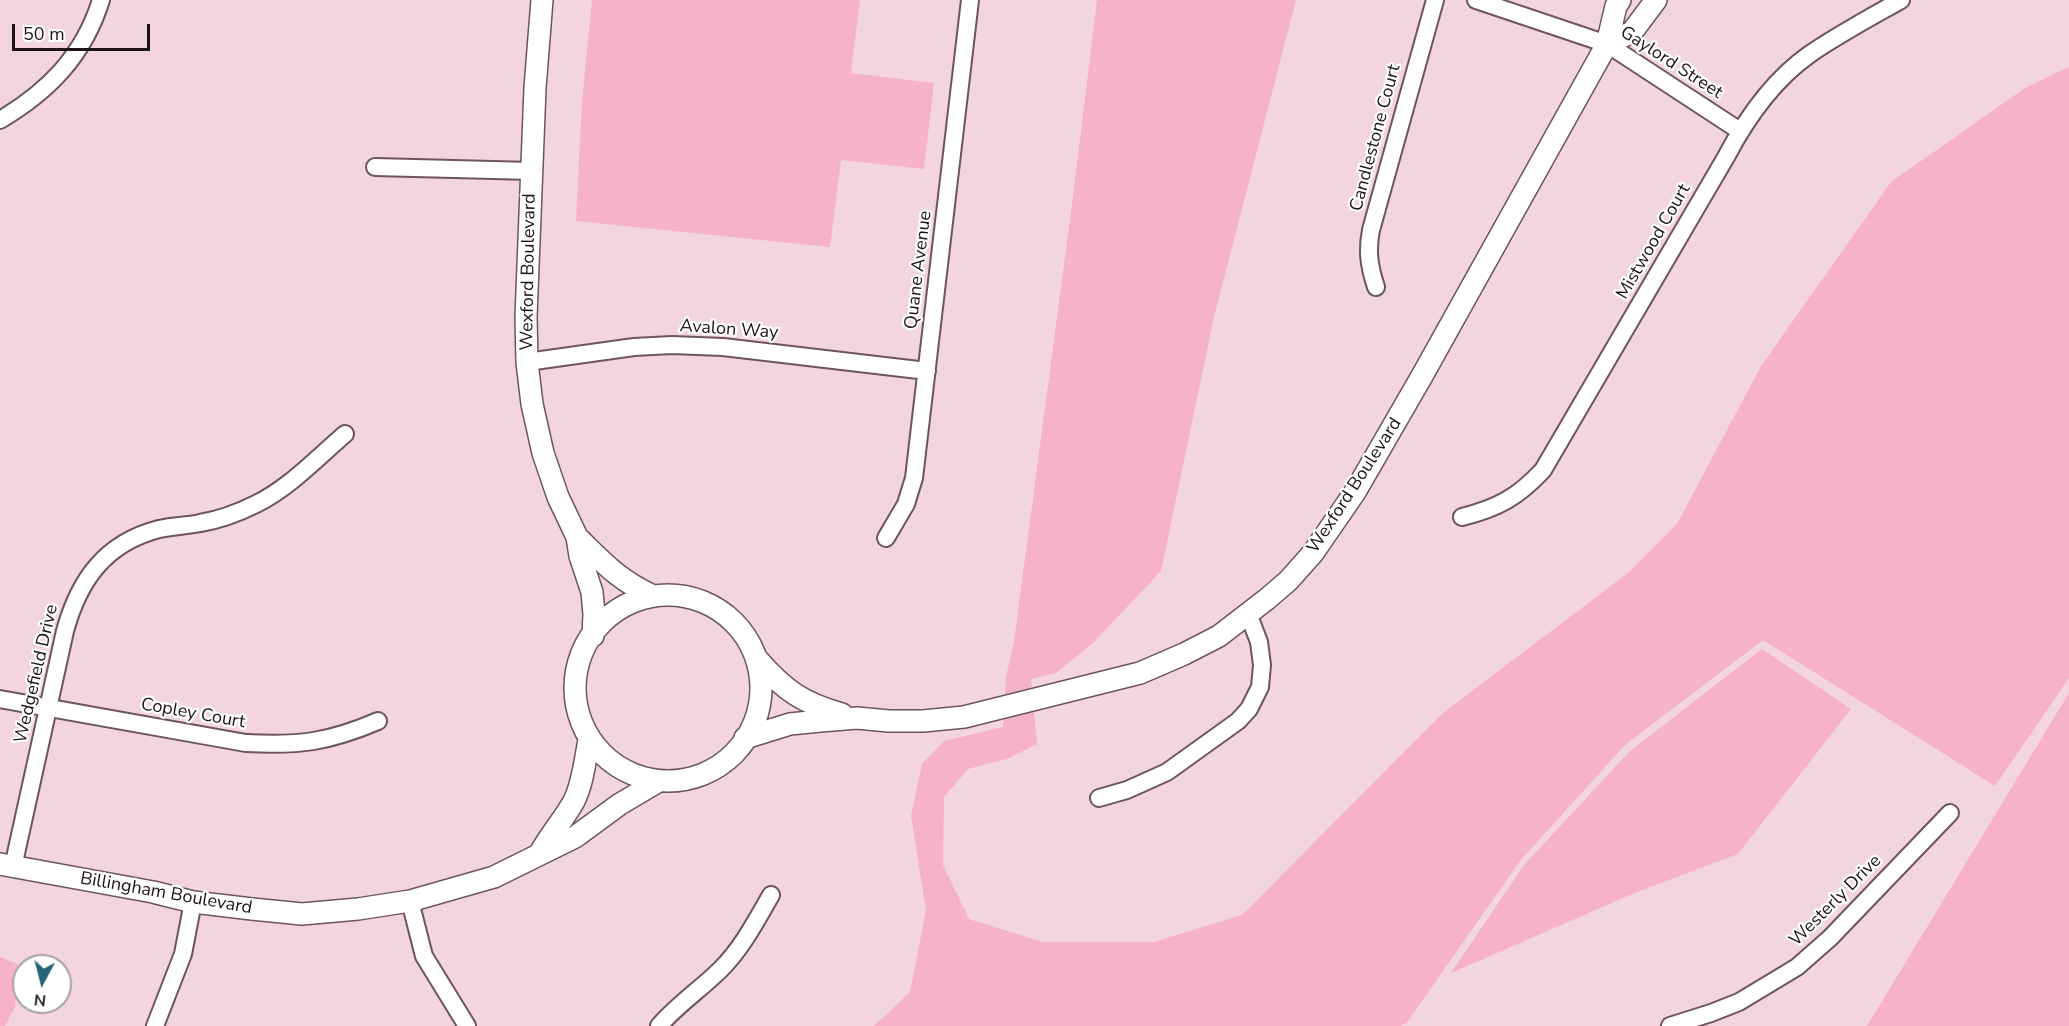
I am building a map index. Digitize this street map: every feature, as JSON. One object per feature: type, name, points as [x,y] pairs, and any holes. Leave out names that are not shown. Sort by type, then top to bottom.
[{"type":"street","points":[[0,120],[49,85],[70,63],[95,18],[101,0]]},
{"type":"street","name":"Wexford Boulevard","points":[[542,0],[535,88],[526,317],[527,362],[532,404],[543,453],[558,497],[577,537],[580,556],[592,592],[593,636]]},
{"type":"street","name":"Quane Avenue","points":[[886,538],[906,504],[914,478],[970,0]]},
{"type":"street","name":"Candlestone Court","points":[[1376,287],[1369,266],[1368,246],[1371,230],[1436,0]]},
{"type":"street","name":"Gaylord Street","points":[[1476,0],[1607,44],[1740,131]]},
{"type":"street","name":"Wexford Boulevard","points":[[756,658],[778,683],[821,708],[857,718],[889,722],[964,717],[1140,673],[1219,636],[1288,581],[1313,554],[1355,492],[1607,44],[1616,6],[1620,0]]},
{"type":"street","points":[[1607,44],[1632,32],[1656,0]]},
{"type":"street","name":"Mistwood Court","points":[[1462,517],[1487,511],[1505,502],[1527,487],[1543,470],[1740,131],[1752,112],[1774,86],[1809,55],[1901,0]]},
{"type":"street","points":[[375,167],[532,171]]},
{"type":"street","name":"Avalon Way","points":[[527,362],[634,347],[672,345],[723,347],[927,370]]},
{"type":"street","name":"Wedgefield Drive","points":[[6,866],[48,707],[64,631],[72,605],[83,584],[97,566],[117,548],[138,537],[160,529],[230,516],[257,504],[283,488],[345,434]]},
{"type":"street","name":"Wexford Boulevard","points":[[577,537],[618,576],[630,585],[653,596]]},
{"type":"street","points":[[674,594],[689,596],[723,611],[747,638],[756,658],[760,679],[760,701],[755,719],[745,738],[732,755],[714,768],[695,777],[677,781],[659,782],[644,779],[620,768],[605,757],[589,740],[578,706],[576,688],[578,670],[593,636],[607,619],[619,610],[632,602],[653,596],[674,594]]},
{"type":"street","points":[[1099,798],[1127,790],[1167,772],[1238,721],[1250,709],[1260,687],[1262,665],[1260,642],[1248,613]]},
{"type":"street","name":"Copley Court","points":[[0,699],[246,743],[279,745],[312,742],[345,735],[378,721]]},
{"type":"street","name":"Wexford Boulevard","points":[[745,738],[790,724],[857,718]]},
{"type":"street","points":[[540,853],[549,835],[574,799],[582,778],[589,740]]},
{"type":"street","name":"Billingham Boulevard","points":[[6,866],[153,892],[193,902],[302,914],[358,909],[410,901],[494,877],[574,837],[620,804],[659,782]]},
{"type":"street","name":"Westerly Drive","points":[[1670,1026],[1739,1002],[1797,967],[1830,938],[1950,813]]},
{"type":"street","points":[[659,1026],[675,1008],[721,969],[742,944],[771,895]]},
{"type":"street","points":[[410,901],[423,956],[467,1026]]},
{"type":"street","points":[[155,1026],[183,954],[193,902]]},
{"type":"shaded area","points":[[592,0],[860,0],[851,73],[934,83],[924,169],[841,160],[830,247],[576,221],[582,102]]},
{"type":"shaded area","points":[[1097,0],[1296,0],[1214,317],[1161,571],[1093,643],[1056,673],[1031,679],[1037,744],[1009,758],[968,769],[944,797],[943,865],[969,919],[1043,942],[1154,942],[1242,915],[1443,713],[1628,573],[1677,524],[1761,366],[1891,182],[2025,88],[2069,67],[2069,678],[1995,786],[1763,640],[1625,745],[1520,861],[1408,1021],[1401,1026],[874,1026],[910,992],[926,910],[911,816],[922,764],[944,741],[1003,727],[1006,677],[1014,641]]},
{"type":"shaded area","points":[[1762,649],[1851,709],[1738,854],[1637,892],[1451,973],[1524,865],[1630,751]]},
{"type":"shaded area","points":[[2069,693],[2069,1026],[1867,1026]]},
{"type":"shaded area","points":[[0,957],[12,962],[12,1013],[5,1026],[0,1026]]}]
